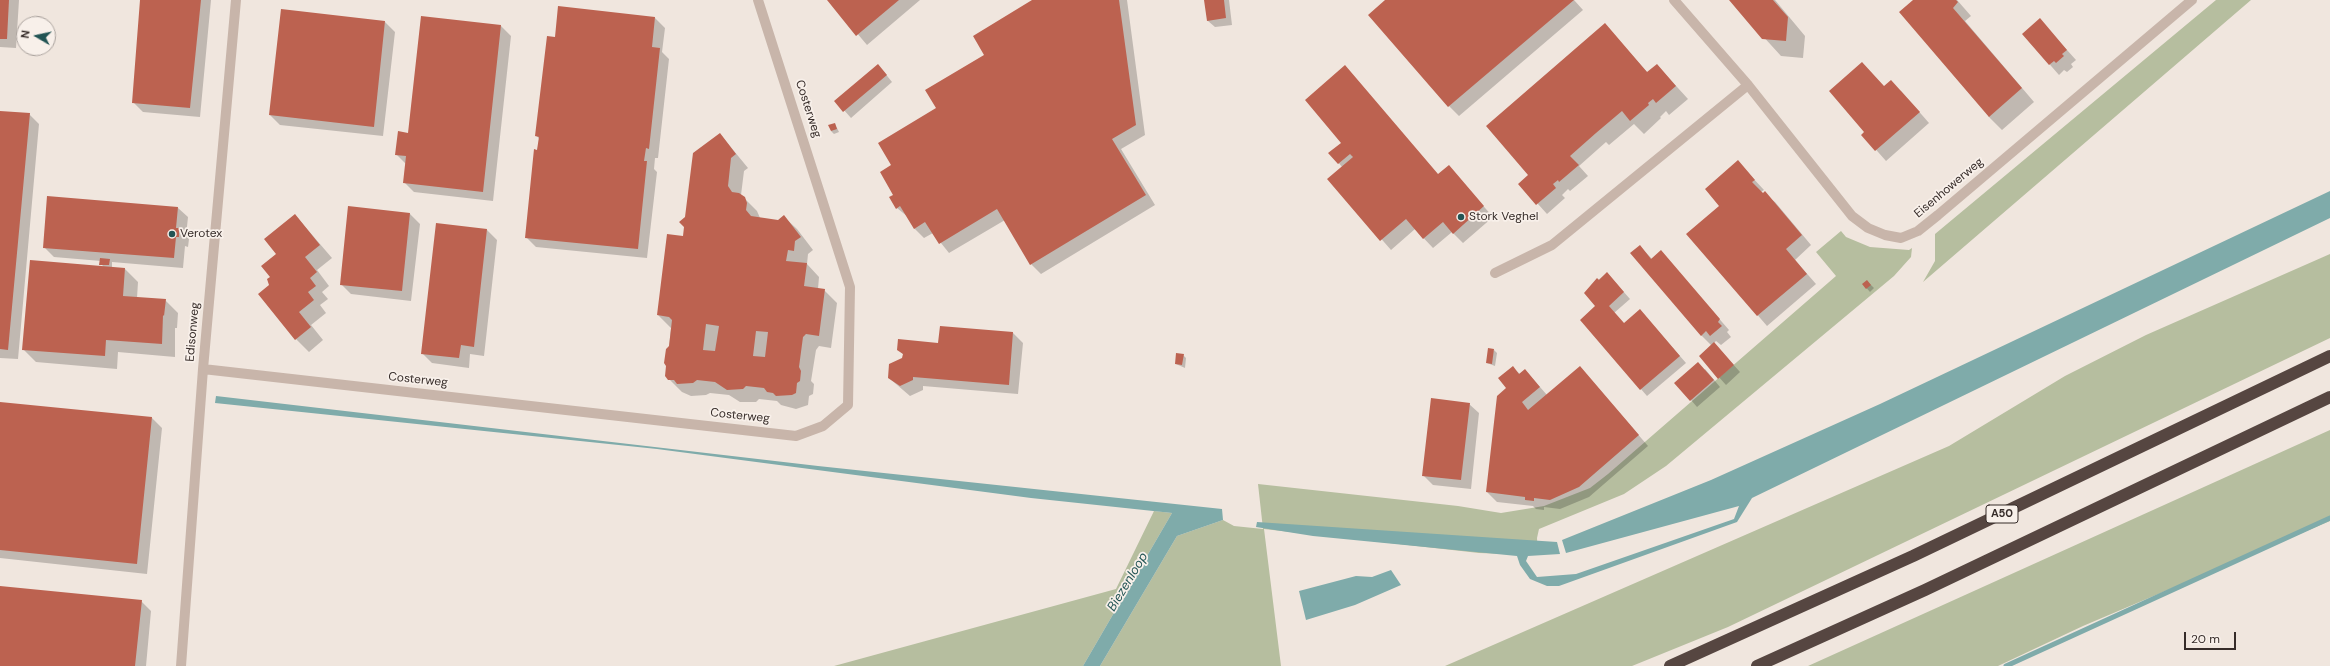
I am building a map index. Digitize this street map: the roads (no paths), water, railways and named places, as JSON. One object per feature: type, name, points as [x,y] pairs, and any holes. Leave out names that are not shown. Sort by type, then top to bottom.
[{"type":"highway","name":"A50","points":[[1670,666],[1913,556],[2330,356]]},
{"type":"highway","points":[[1757,666],[1925,590],[2330,397]]},
{"type":"street","name":"Edisonweg","points":[[181,666],[203,369],[236,0]]},
{"type":"street","name":"Costerweg","points":[[203,369],[796,436],[823,426],[848,405],[850,287],[758,0]]},
{"type":"street","name":"Eisenhowerweg","points":[[1674,0],[1748,85],[1852,216],[1868,228],[1885,235],[1901,238],[1918,231],[1938,215],[2192,0]]},
{"type":"street","points":[[1495,273],[1552,245],[1748,85]]},
{"type":"water","points":[[2330,191],[2330,218],[1752,498],[1737,522],[1559,586],[1547,586],[1530,579],[1520,565],[1517,556],[1313,536],[1256,527],[1257,522],[1557,542],[1560,554],[1528,556],[1526,561],[1537,577],[1576,574],[1734,519],[1739,506],[1566,553],[1562,540],[1711,480],[1880,404]]},
{"type":"water","points":[[216,396],[818,466],[1222,509],[1223,520],[1177,536],[1100,666],[1083,666],[1172,513],[1031,498],[657,449],[215,403]]},
{"type":"water","points":[[1391,570],[1401,585],[1355,605],[1306,620],[1299,591],[1356,576],[1372,577]]},
{"type":"waterway","points":[[2006,666],[2330,518]]},
{"type":"place","name":"Stork Veghel","points":[[1461,217]]},
{"type":"place","name":"Verotex","points":[[172,234]]},
{"type":"water label","name":"Biezenloop","points":[[1128,582]]}]
